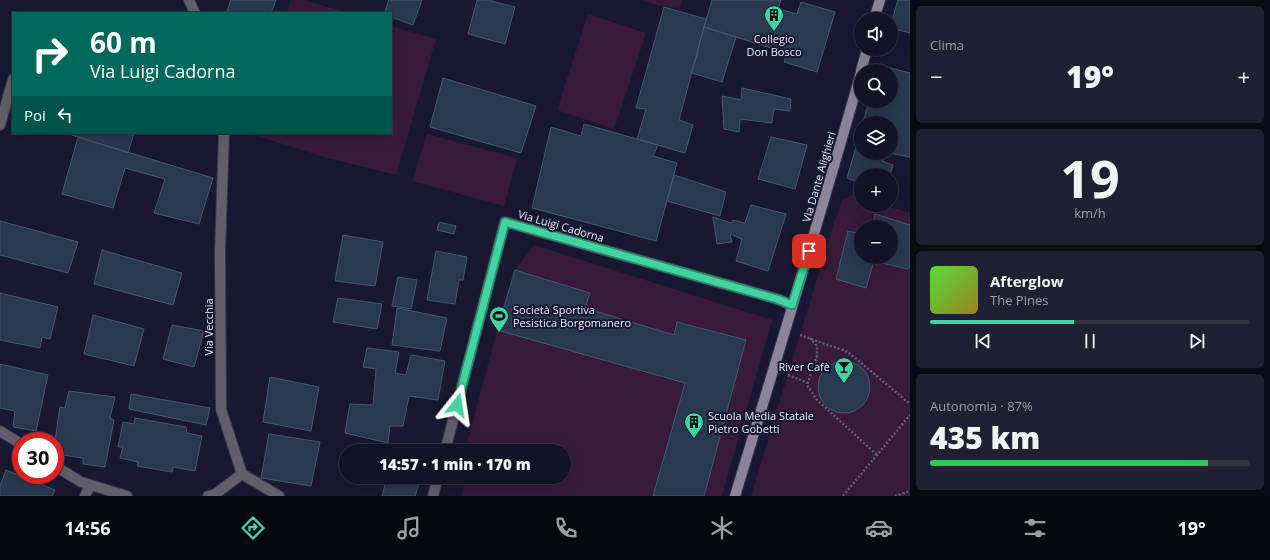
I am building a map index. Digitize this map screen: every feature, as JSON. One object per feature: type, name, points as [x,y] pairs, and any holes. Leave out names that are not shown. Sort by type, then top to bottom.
[{"type":"street","points":[[189,0],[195,12]]},
{"type":"street","points":[[876,12],[880,0]]},
{"type":"street","points":[[0,125],[12,83]]},
{"type":"street","name":"Via Dante Alighieri","points":[[735,496],[826,197],[854,96]]},
{"type":"street","name":"Via Vecchia","points":[[224,134],[220,252],[221,409],[242,474]]},
{"type":"street","name":"Via Luigi Cadorna","points":[[447,444],[505,222],[770,297],[792,305]]},
{"type":"street","points":[[0,431],[12,438]]},
{"type":"street","points":[[64,472],[81,482],[126,496]]},
{"type":"street","points":[[208,496],[214,495],[242,474],[279,496]]},
{"type":"street","points":[[433,496],[436,484]]},
{"type":"street","points":[[85,496],[90,485]]},
{"type":"path","points":[[797,334],[848,352],[910,404]]},
{"type":"path","points":[[809,338],[817,346],[817,356],[807,385],[817,400],[877,455]]},
{"type":"path","points":[[785,374],[808,383]]},
{"type":"path","points":[[843,496],[910,415]]},
{"type":"path","points":[[895,496],[910,491]]},
{"type":"shaded area","points":[[291,0],[304,0],[345,12],[287,12]]},
{"type":"shaded area","points":[[642,0],[683,0],[680,8],[664,7]]},
{"type":"shaded area","points":[[588,14],[646,33],[614,129],[557,110]]},
{"type":"shaded area","points":[[392,26],[436,39],[396,175],[324,157],[251,134],[392,134]]},
{"type":"shaded area","points":[[427,134],[517,158],[504,206],[412,181]]},
{"type":"shaded area","points":[[852,195],[854,196],[854,212],[898,212],[898,209],[910,213],[910,496],[751,496],[834,223],[843,199]]},
{"type":"shaded area","points":[[534,245],[772,320],[722,496],[704,496],[677,322],[674,335],[585,308],[590,293],[515,270]]},
{"type":"shaded area","points":[[497,330],[685,383],[653,496],[461,496],[465,484],[571,484],[571,444],[467,444]]},
{"type":"building","points":[[231,0],[276,0],[271,12],[227,11]]},
{"type":"building","points":[[389,0],[422,0],[413,25],[392,17],[392,12],[384,12]]},
{"type":"building","points":[[477,0],[488,0],[515,7],[505,44],[468,34]]},
{"type":"building","name":"Collegio Don Bosco","points":[[712,0],[781,0],[778,9],[797,14],[801,2],[835,12],[817,72],[784,62],[787,53],[704,27]]},
{"type":"building","points":[[898,0],[910,0],[910,33],[898,30],[898,12],[894,12]]},
{"type":"building","points":[[664,7],[706,19],[679,120],[693,125],[685,153],[637,139],[646,109],[636,108]]},
{"type":"building","points":[[704,27],[736,37],[722,82],[692,73]]},
{"type":"building","points":[[898,70],[910,73],[910,157],[898,155],[898,116],[865,116],[867,108],[898,108]]},
{"type":"building","points":[[443,78],[536,106],[521,153],[430,127]]},
{"type":"building","points":[[742,88],[791,99],[790,111],[774,109],[772,123],[740,119],[739,132],[724,129],[722,96],[741,100]]},
{"type":"building","points":[[584,124],[658,145],[653,156],[677,163],[656,241],[532,208],[551,127],[581,136]]},
{"type":"building","points":[[69,134],[134,134],[128,153]]},
{"type":"building","points":[[78,137],[213,178],[199,224],[154,213],[165,179],[125,168],[113,208],[62,194]]},
{"type":"building","points":[[771,137],[807,145],[795,189],[758,179]]},
{"type":"building","points":[[854,154],[854,160],[882,160],[893,165],[892,168],[854,168],[854,180],[847,178]]},
{"type":"building","points":[[674,175],[726,192],[720,216],[667,201]]},
{"type":"building","points":[[751,205],[786,214],[768,271],[736,261],[742,239],[730,234],[732,242],[717,244],[713,217],[731,223],[733,220],[745,223]]},
{"type":"building","points":[[875,214],[894,220],[874,220]]},
{"type":"building","points":[[0,221],[78,242],[68,273],[0,255]]},
{"type":"building","points":[[898,221],[910,225],[910,266],[908,269],[887,264],[898,264]]},
{"type":"building","points":[[439,222],[456,226],[454,234],[437,230]]},
{"type":"building","points":[[848,231],[854,232],[854,264],[873,264],[866,288],[836,279]]},
{"type":"building","points":[[343,235],[383,242],[375,286],[335,281]]},
{"type":"building","points":[[102,250],[182,273],[173,305],[94,284]]},
{"type":"building","points":[[436,251],[467,257],[463,280],[459,280],[455,304],[427,300]]},
{"type":"building","name":"Scuola Media Statale Pietro Gobetti","points":[[515,270],[590,293],[585,308],[674,335],[677,322],[746,340],[704,496],[653,496],[685,383],[497,330]]},
{"type":"building","points":[[398,277],[417,280],[411,309],[392,306]]},
{"type":"building","points":[[0,293],[58,307],[50,339],[42,337],[40,348],[0,340]]},
{"type":"building","points":[[338,298],[382,304],[377,329],[333,322]]},
{"type":"building","points":[[397,308],[447,318],[440,351],[392,345]]},
{"type":"building","points":[[93,315],[144,329],[134,366],[84,354]]},
{"type":"building","points":[[172,325],[204,331],[194,367],[163,359]]},
{"type":"building","points":[[367,348],[399,352],[395,373],[406,375],[411,355],[445,361],[438,400],[409,396],[403,426],[390,426],[388,443],[345,433],[350,404],[373,405],[376,369],[363,367]]},
{"type":"building","name":"River Cafè","points":[[839,361],[849,361],[863,368],[870,382],[870,392],[863,406],[849,413],[839,413],[829,409],[822,402],[818,392],[818,382],[822,372],[829,365]]},
{"type":"building","points":[[0,364],[48,375],[36,431],[13,427],[15,411],[0,408]]},
{"type":"building","points":[[270,377],[319,387],[311,431],[263,422]]},
{"type":"building","points":[[69,391],[115,397],[110,418],[114,420],[105,467],[83,464],[83,458],[64,455],[64,432],[56,432],[60,407],[65,408]]},
{"type":"building","points":[[131,394],[210,408],[206,425],[129,409]]},
{"type":"building","points":[[135,418],[186,427],[187,433],[202,436],[195,471],[173,467],[172,472],[137,466],[138,462],[120,458],[123,447],[118,447],[123,422],[134,424]]},
{"type":"building","points":[[269,434],[320,442],[311,486],[261,478]]},
{"type":"building","points":[[6,470],[12,472],[12,484],[40,484],[55,490],[52,496],[0,496],[0,486]]},
{"type":"building","points":[[385,484],[419,484],[415,496],[382,496]]},
{"type":"place","name":"Collegio Don Bosco","points":[[774,32]]},
{"type":"place","name":"Società Sportiva Pesistica Borgomanero","points":[[499,333]]},
{"type":"place","name":"River Cafè","points":[[844,384]]},
{"type":"place","name":"Scuola Media Statale Pietro Gobetti","points":[[694,439]]},
{"type":"route","points":[[457,405],[505,222],[777,299],[792,305],[809,251]]}]
